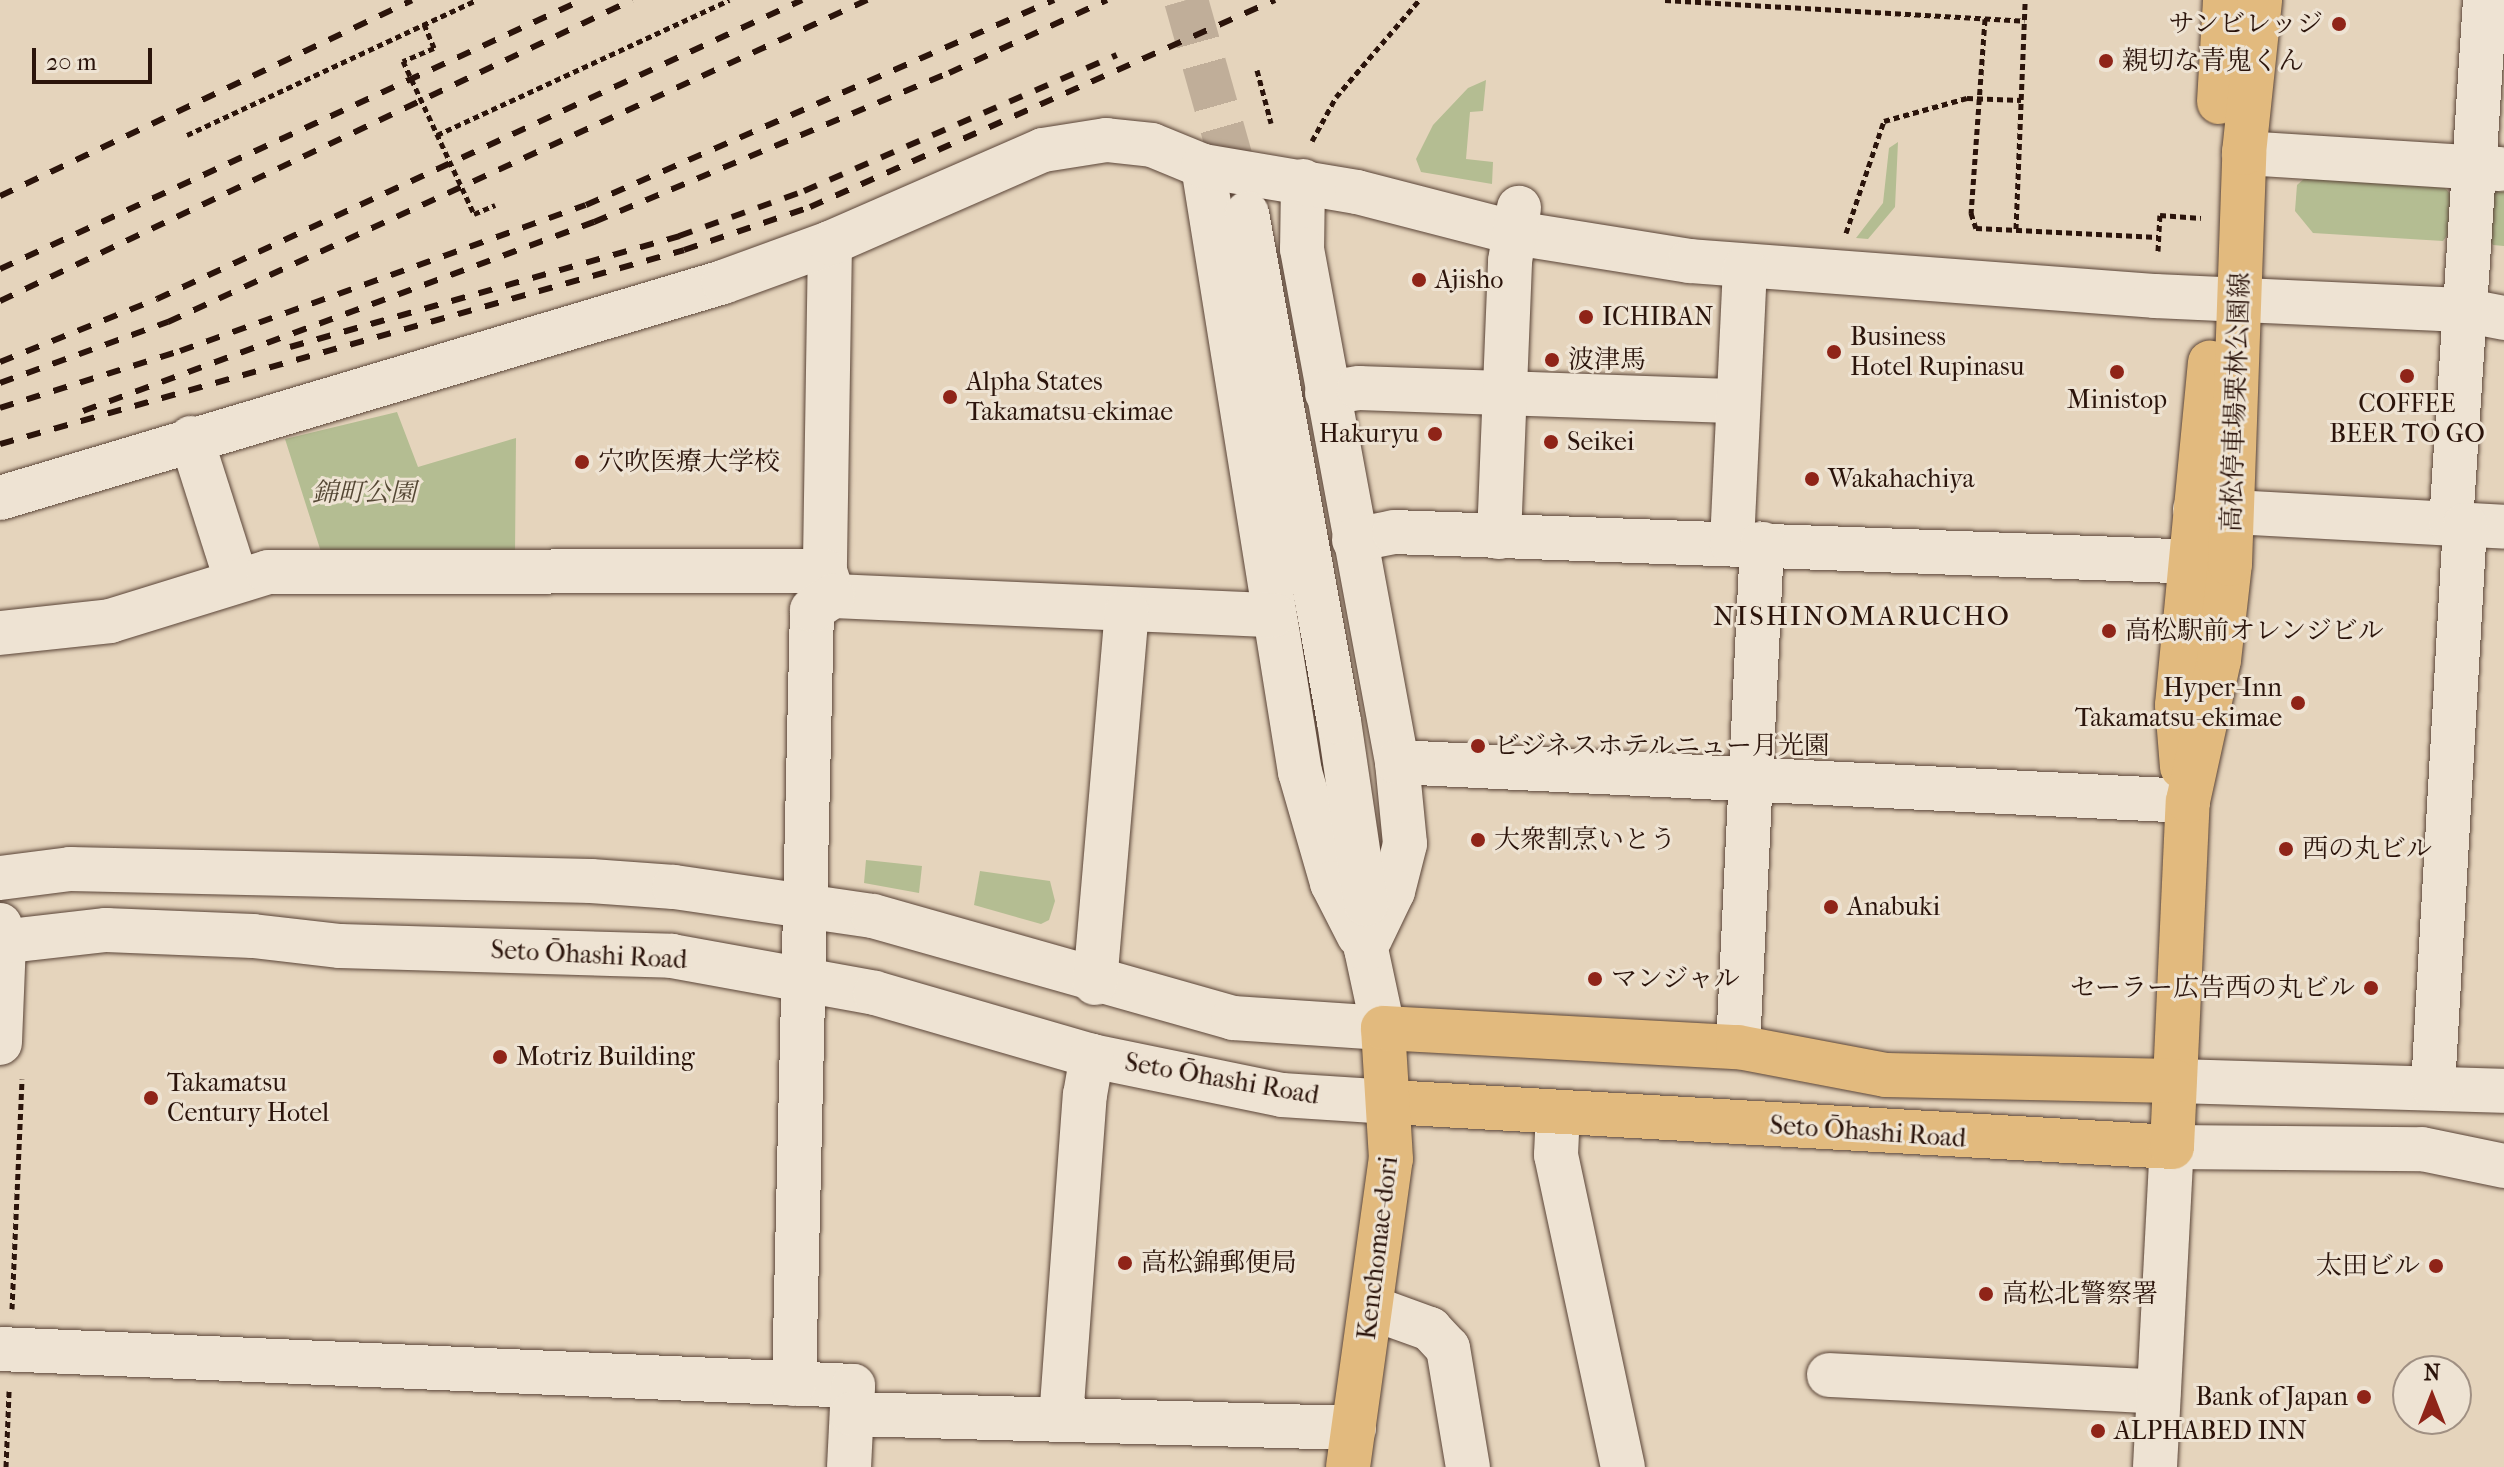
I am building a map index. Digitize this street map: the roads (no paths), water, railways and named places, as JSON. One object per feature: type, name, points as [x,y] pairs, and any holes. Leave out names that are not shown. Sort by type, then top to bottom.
[{"type":"main road","name":"高松停車場栗林公園線","points":[[2225,0],[2226,287]]},
{"type":"main road","name":"高松停車場栗林公園線","points":[[2172,1147],[2188,801],[2177,745],[2177,705],[2210,563],[2214,511],[2210,382],[2244,153],[2260,0]]},
{"type":"main road","points":[[1383,1028],[1738,1047],[1886,1075],[2174,1081]]},
{"type":"main road","name":"Kenchomae-dori","points":[[1351,1448],[1391,1159],[1390,1102],[1383,1028]]},
{"type":"main road","name":"Seto Ōhashi Road","points":[[1390,1102],[2172,1147]]},
{"type":"street","points":[[2433,1087],[2473,525],[2484,300],[2489,168],[2485,0]]},
{"type":"street","points":[[0,498],[191,438],[723,282],[830,243],[1043,150],[1121,141],[1152,145],[1203,166],[1306,165],[1357,192],[1745,268],[2484,300]]},
{"type":"street","points":[[2244,153],[2489,168]]},
{"type":"street","points":[[1306,165],[1302,249],[1397,762],[1405,844],[1393,891],[1366,949]]},
{"type":"street","points":[[1203,166],[1274,615],[1312,823],[1332,883],[1366,949]]},
{"type":"street","points":[[0,878],[70,869],[591,881],[806,906],[941,934],[1095,983],[1233,1018],[1383,1028],[1366,949],[1357,834],[1247,213]]},
{"type":"street","points":[[1517,221],[2226,287]]},
{"type":"street","points":[[1499,537],[1504,392],[1517,221]]},
{"type":"street","points":[[794,1384],[807,979],[812,610],[829,583],[830,243]]},
{"type":"street","points":[[1738,1047],[1751,779],[1747,543],[1738,401],[1745,268]]},
{"type":"street","points":[[1327,393],[1359,388],[1738,401]]},
{"type":"street","points":[[191,438],[236,579]]},
{"type":"street","points":[[2214,511],[2473,525]]},
{"type":"street","points":[[1354,540],[1394,532],[1747,543],[2210,563]]},
{"type":"street","points":[[0,633],[110,621],[236,579],[268,572],[829,583],[1127,611],[1274,615]]},
{"type":"street","points":[[1095,983],[1127,611]]},
{"type":"street","points":[[1397,762],[2188,801]]},
{"type":"street","name":"Seto Ōhashi Road","points":[[1,938],[106,930],[253,936],[340,946],[672,956],[875,993],[1092,1056],[1282,1095],[1390,1102]]},
{"type":"street","points":[[1,938],[11,1053]]},
{"type":"street","points":[[1061,1419],[1085,1095],[1092,1056]]},
{"type":"street","points":[[2174,1081],[2504,1091]]},
{"type":"street","points":[[1558,1112],[1556,1155],[1623,1467]]},
{"type":"street","points":[[2155,1467],[2172,1147]]},
{"type":"street","name":"Seto Ōhashi Road","points":[[2172,1147],[2422,1149],[2504,1166]]},
{"type":"street","points":[[1372,1308],[1430,1329],[1448,1348],[1468,1467]]},
{"type":"street","points":[[5,1350],[853,1386],[849,1467]]},
{"type":"street","points":[[1829,1375],[2159,1392]]},
{"type":"street","points":[[852,1414],[1061,1419],[1351,1448]]},
{"type":"tunnel","points":[[1186,0],[1244,205]]},
{"type":"railway","points":[[0,196],[412,0]]},
{"type":"railway","points":[[0,269],[582,0]]},
{"type":"railway","points":[[0,301],[632,0]]},
{"type":"railway","points":[[0,362],[157,299],[802,0]]},
{"type":"railway","points":[[0,383],[168,322],[867,0]]},
{"type":"railway","points":[[0,408],[180,351],[586,205],[1054,0]]},
{"type":"railway","points":[[83,411],[594,222],[949,73],[1107,0]]},
{"type":"railway","points":[[0,444],[684,250],[810,207],[1275,0]]},
{"type":"railway","points":[[290,347],[679,236],[804,191],[1117,55]]},
{"type":"place","name":"サンビレッジ","points":[[2339,24]]},
{"type":"place","name":"親切な青鬼くん","points":[[2106,61]]},
{"type":"place","name":"Ajisho","points":[[1419,280]]},
{"type":"place","name":"ICHIBAN","points":[[1586,317]]},
{"type":"place","name":"Business Hotel Rupinasu","points":[[1834,352]]},
{"type":"place","name":"波津馬","points":[[1552,360]]},
{"type":"place","name":"Ministop","points":[[2117,372]]},
{"type":"place","name":"COFFEE BEER TO GO","points":[[2407,376]]},
{"type":"place","name":"Alpha States Takamatsu-ekimae","points":[[950,397]]},
{"type":"place","name":"Hakuryu","points":[[1435,434]]},
{"type":"place","name":"Seikei","points":[[1551,442]]},
{"type":"place","name":"穴吹医療大学校","points":[[582,462]]},
{"type":"place","name":"Wakahachiya","points":[[1812,479]]},
{"type":"place","name":"高松駅前オレンジビル","points":[[2109,631]]},
{"type":"place","name":"Hyper-Inn Takamatsu-ekimae","points":[[2298,703]]},
{"type":"place","name":"ビジネスホテルニュー月光園","points":[[1478,746]]},
{"type":"place","name":"大衆割烹いとう","points":[[1478,840]]},
{"type":"place","name":"西の丸ビル","points":[[2286,849]]},
{"type":"place","name":"Anabuki","points":[[1831,907]]},
{"type":"place","name":"マンジャル","points":[[1595,979]]},
{"type":"place","name":"セーラー広告西の丸ビル","points":[[2371,988]]},
{"type":"place","name":"Motriz Building","points":[[500,1057]]},
{"type":"place","name":"Takamatsu Century Hotel","points":[[151,1098]]},
{"type":"place","name":"高松錦郵便局","points":[[1125,1263]]},
{"type":"place","name":"太田ビル","points":[[2436,1266]]},
{"type":"place","name":"高松北警察署","points":[[1986,1294]]},
{"type":"place","name":"Bank of Japan","points":[[2364,1397]]},
{"type":"place","name":"ALPHABED INN","points":[[2098,1431]]},
{"type":"district","name":"NISHINOMARUCHO","points":[[1862,616]]},
{"type":"park label","name":"錦町公園","points":[[364,493]]}]
